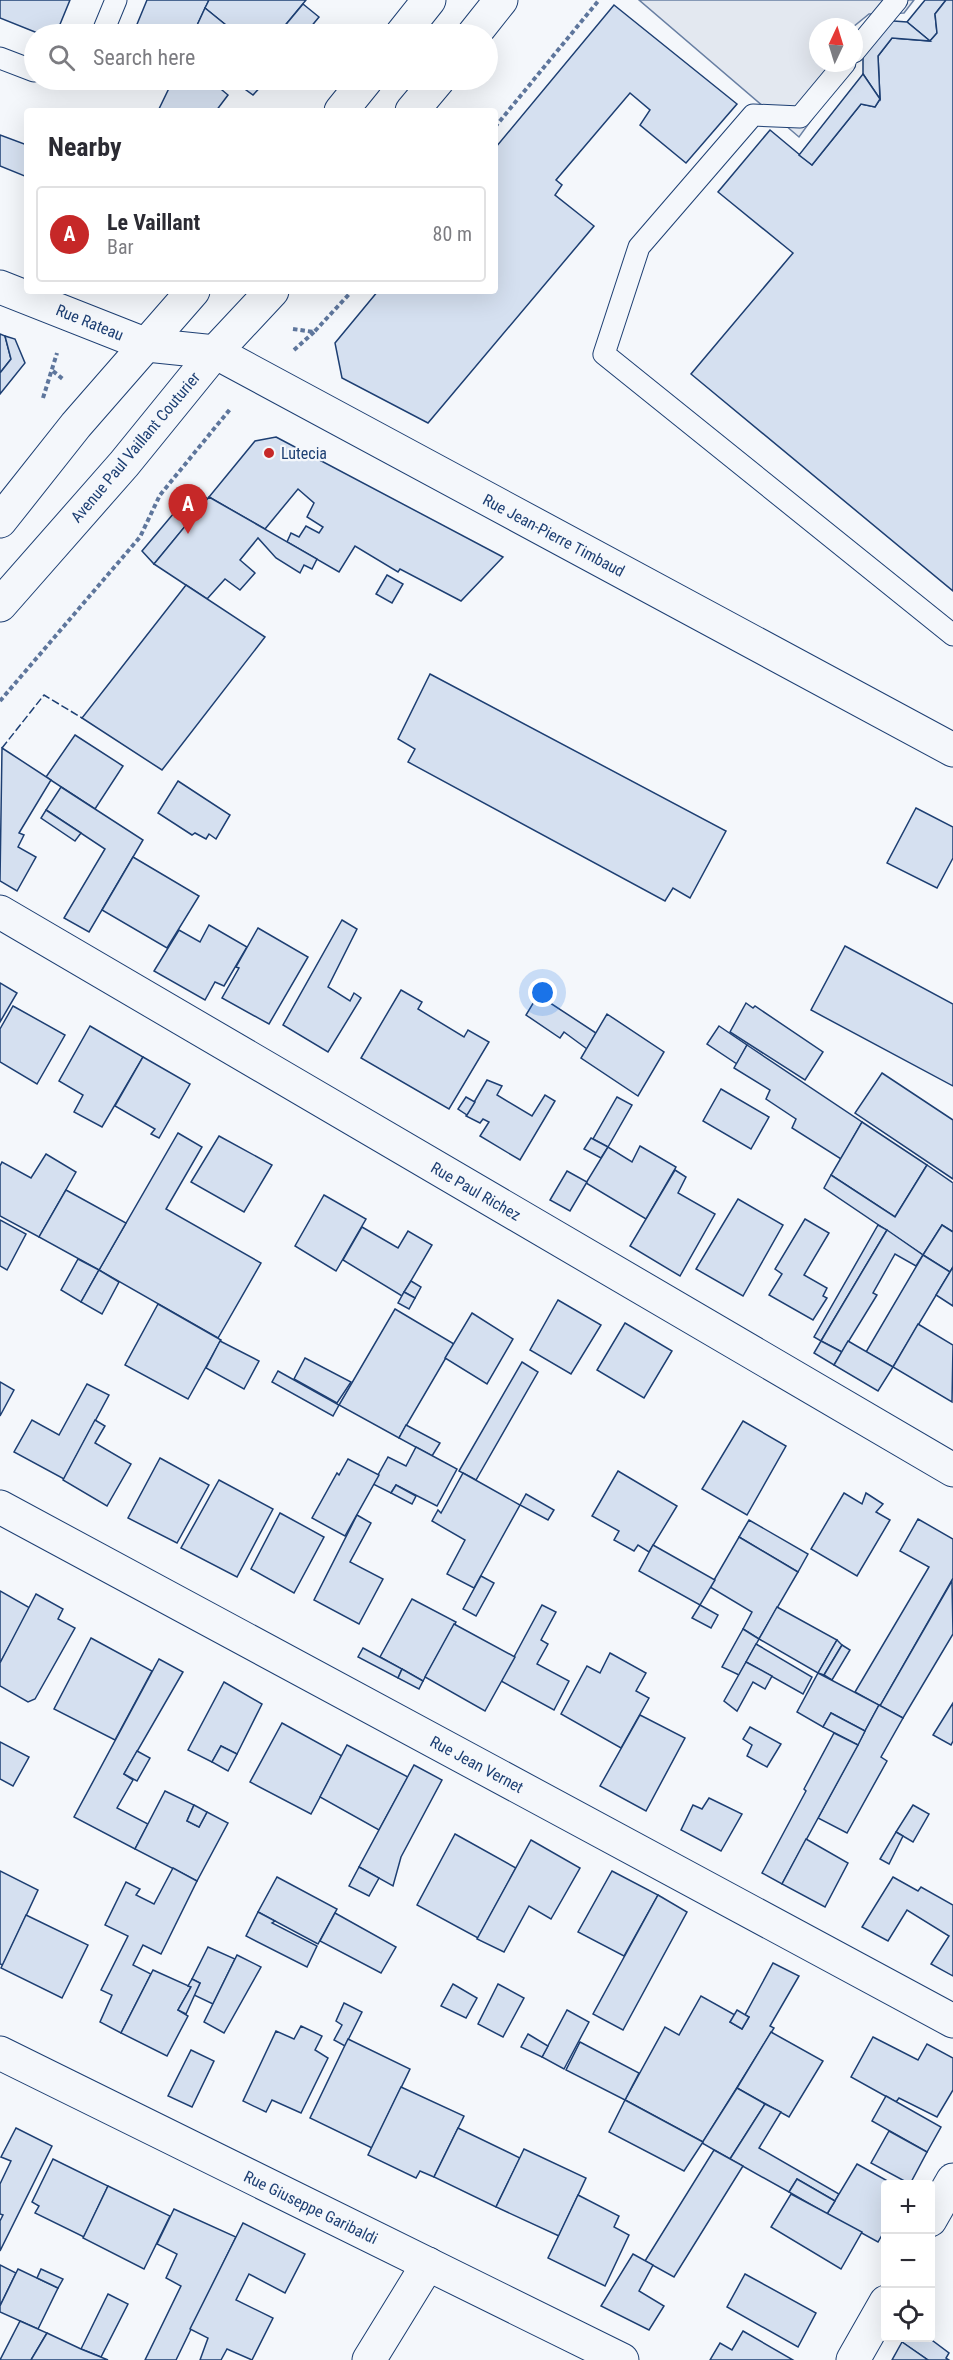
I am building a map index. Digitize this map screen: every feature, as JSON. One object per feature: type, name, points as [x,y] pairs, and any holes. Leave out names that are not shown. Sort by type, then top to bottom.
[{"type":"street","points":[[410,24],[429,0]]},
{"type":"street","points":[[482,24],[501,0]]},
{"type":"street","points":[[343,108],[358,90]]},
{"type":"street","points":[[415,108],[430,90]]},
{"type":"street","name":"Rue Rateau","points":[[0,287],[147,345]]},
{"type":"street","points":[[0,521],[76,425],[190,294]]},
{"type":"street","name":"Avenue Paul Vaillant Couturier","points":[[0,604],[124,464],[215,352],[269,294]]},
{"type":"street","name":"Rue Jean-Pierre Timbaud","points":[[147,345],[215,352],[953,750]]},
{"type":"street","name":"Rue Paul Richez","points":[[0,912],[953,1470]]},
{"type":"street","name":"Rue Jean Vernet","points":[[0,1507],[953,2021]]},
{"type":"street","name":"Rue Giuseppe Garibaldi","points":[[0,2053],[622,2360]]},
{"type":"street","points":[[935,2211],[953,2180]]},
{"type":"street","points":[[369,2360],[428,2264]]},
{"type":"street","points":[[853,2360],[881,2308]]},
{"type":"lane","points":[[106,24],[116,0]]},
{"type":"lane","points":[[863,41],[897,0]]},
{"type":"lane","points":[[0,58],[24,67]]},
{"type":"lane","points":[[838,72],[800,117],[753,115],[639,247],[604,354],[953,635]]},
{"type":"path","points":[[498,122],[599,0]]},
{"type":"path","points":[[330,316],[349,294]]},
{"type":"path","points":[[40,408],[57,354],[85,320]]},
{"type":"path","points":[[0,701],[140,537],[160,495],[230,408]]},
{"type":"shaded area","points":[[639,0],[914,0],[904,13],[869,14],[863,19],[809,18],[809,72],[846,72],[799,137]]},
{"type":"building","points":[[0,0],[70,0],[60,24],[24,24],[24,28],[0,18]]},
{"type":"building","points":[[147,0],[209,0],[198,24],[137,24]]},
{"type":"building","points":[[209,0],[306,0],[286,24],[225,24],[205,8]]},
{"type":"building","points":[[925,0],[946,0],[935,14],[937,33],[930,41],[907,22]]},
{"type":"building","points":[[946,0],[953,0],[953,591],[691,374],[793,253],[718,192],[770,130],[812,165],[861,104],[875,107],[880,99],[878,56],[892,38],[930,41],[937,33],[935,14]]},
{"type":"building","points":[[303,4],[319,17],[313,24],[286,24]]},
{"type":"building","points":[[614,5],[737,104],[686,163],[640,125],[650,110],[630,93],[556,180],[562,185],[555,195],[594,226],[428,423],[342,378],[335,343],[376,294],[498,294],[498,145]]},
{"type":"building","points":[[205,8],[225,24],[198,24]]},
{"type":"building","points":[[880,20],[907,22],[930,41],[892,38],[878,56],[880,99],[863,74],[863,42]]},
{"type":"building","points":[[863,74],[880,99],[875,107],[861,104],[812,165],[799,155]]},
{"type":"building","points":[[168,90],[222,90],[228,95],[218,108],[159,108]]},
{"type":"building","points":[[246,90],[258,90],[253,95]]},
{"type":"building","points":[[0,135],[24,144],[24,176],[0,166]]},
{"type":"building","points":[[0,334],[5,336],[11,359],[0,373]]},
{"type":"building","points":[[5,336],[15,339],[25,363],[0,394],[0,373],[11,359]]},
{"type":"building","points":[[276,437],[503,557],[461,601],[400,569],[398,572],[355,546],[339,572],[287,542],[291,533],[299,537],[306,526],[319,533],[323,527],[307,517],[314,503],[298,489],[265,529],[209,497],[255,441]]},
{"type":"building","points":[[195,488],[208,499],[154,564],[142,551]]},
{"type":"building","points":[[209,497],[317,559],[312,569],[304,565],[300,573],[276,558],[258,538],[240,560],[255,573],[240,590],[225,579],[207,599],[154,564]]},
{"type":"building","points":[[387,575],[403,584],[392,603],[376,594]]},
{"type":"building","points":[[186,585],[265,637],[162,770],[82,718]]},
{"type":"building","points":[[430,674],[726,831],[690,898],[673,888],[665,901],[408,762],[415,749],[398,739]]},
{"type":"building","points":[[75,735],[123,766],[95,809],[46,777]]},
{"type":"building","points":[[2,748],[51,780],[19,833],[24,835],[18,847],[36,857],[17,891],[0,881]]},
{"type":"building","points":[[178,781],[230,815],[216,839],[209,834],[206,839],[195,833],[192,835],[158,813]]},
{"type":"building","points":[[61,787],[143,840],[89,932],[64,918],[105,849],[46,810]]},
{"type":"building","points":[[916,808],[953,827],[953,858],[937,888],[887,863]]},
{"type":"building","points":[[46,810],[81,833],[75,841],[41,818]]},
{"type":"building","points":[[133,857],[199,896],[167,948],[102,910]]},
{"type":"building","points":[[342,920],[357,929],[328,987],[350,1001],[354,993],[361,998],[328,1052],[283,1025]]},
{"type":"building","points":[[209,925],[247,947],[224,986],[215,982],[205,1000],[154,971],[179,930],[200,942]]},
{"type":"building","points":[[258,928],[308,957],[269,1024],[222,998]]},
{"type":"building","points":[[845,946],[953,1004],[953,1086],[811,1010]]},
{"type":"building","points":[[0,983],[17,993],[0,1022]]},
{"type":"building","points":[[401,990],[422,1002],[418,1009],[464,1037],[468,1030],[489,1042],[449,1109],[361,1058]]},
{"type":"building","points":[[538,995],[596,1033],[587,1049],[564,1032],[560,1038],[526,1015]]},
{"type":"building","points":[[746,1003],[753,1008],[755,1006],[823,1052],[805,1080],[730,1032]]},
{"type":"building","points":[[13,1006],[65,1035],[37,1084],[0,1062],[0,1029]]},
{"type":"building","points":[[607,1014],[664,1052],[638,1096],[581,1058]]},
{"type":"building","points":[[90,1026],[143,1057],[102,1127],[74,1112],[83,1095],[59,1081]]},
{"type":"building","points":[[719,1026],[747,1045],[737,1064],[707,1044]]},
{"type":"building","points":[[747,1045],[862,1122],[841,1159],[792,1128],[796,1119],[766,1099],[770,1090],[734,1068]]},
{"type":"building","points":[[143,1057],[190,1084],[159,1138],[151,1134],[155,1129],[115,1106]]},
{"type":"building","points":[[882,1073],[953,1120],[953,1179],[855,1113]]},
{"type":"building","points":[[487,1080],[502,1086],[497,1095],[532,1116],[545,1095],[555,1101],[520,1160],[480,1136],[489,1122],[483,1119],[480,1123],[466,1116]]},
{"type":"building","points":[[721,1089],[769,1117],[751,1149],[703,1121]]},
{"type":"building","points":[[466,1097],[475,1102],[467,1115],[458,1109]]},
{"type":"building","points":[[617,1097],[632,1105],[608,1147],[593,1139]]},
{"type":"building","points":[[862,1122],[927,1165],[895,1217],[831,1175]]},
{"type":"building","points":[[178,1133],[202,1147],[166,1209],[261,1263],[218,1338],[99,1270]]},
{"type":"building","points":[[219,1136],[272,1165],[244,1212],[191,1182]]},
{"type":"building","points":[[591,1138],[608,1147],[601,1158],[584,1149]]},
{"type":"building","points":[[640,1146],[676,1167],[646,1219],[586,1183],[608,1147],[632,1162]]},
{"type":"building","points":[[46,1154],[76,1172],[39,1237],[0,1216],[0,1166],[2,1162],[31,1178]]},
{"type":"building","points":[[927,1165],[953,1183],[953,1232],[942,1225],[923,1255],[824,1188],[831,1175],[895,1217]]},
{"type":"building","points":[[675,1170],[686,1177],[678,1193],[715,1214],[680,1276],[630,1246]]},
{"type":"building","points":[[567,1171],[587,1182],[570,1211],[550,1200]]},
{"type":"building","points":[[66,1190],[126,1223],[99,1270],[39,1237]]},
{"type":"building","points":[[324,1195],[366,1219],[336,1271],[295,1246]]},
{"type":"building","points":[[738,1199],[783,1225],[743,1296],[696,1269]]},
{"type":"building","points":[[805,1219],[829,1233],[804,1275],[827,1288],[823,1296],[827,1298],[813,1320],[769,1295],[782,1274],[775,1269]]},
{"type":"building","points":[[0,1220],[26,1234],[7,1270],[0,1266]]},
{"type":"building","points":[[878,1225],[887,1230],[821,1341],[814,1337]]},
{"type":"building","points":[[942,1225],[953,1232],[953,1267],[950,1272],[923,1255]]},
{"type":"building","points":[[362,1227],[398,1248],[408,1231],[432,1245],[402,1296],[343,1260]]},
{"type":"building","points":[[887,1230],[923,1255],[916,1266],[895,1254],[873,1293],[877,1295],[842,1352],[821,1341]]},
{"type":"building","points":[[923,1255],[950,1272],[893,1367],[866,1352]]},
{"type":"building","points":[[78,1259],[99,1270],[81,1302],[61,1290]]},
{"type":"building","points":[[953,1267],[953,1306],[936,1295]]},
{"type":"building","points":[[99,1270],[119,1282],[102,1314],[81,1302]]},
{"type":"building","points":[[411,1281],[421,1287],[415,1298],[404,1292]]},
{"type":"building","points":[[404,1292],[415,1298],[409,1309],[398,1303]]},
{"type":"building","points":[[558,1300],[601,1325],[571,1374],[530,1350]]},
{"type":"building","points":[[158,1304],[221,1340],[188,1399],[125,1365]]},
{"type":"building","points":[[395,1309],[454,1344],[399,1438],[339,1405]]},
{"type":"building","points":[[472,1313],[513,1339],[487,1384],[445,1358]]},
{"type":"building","points":[[625,1323],[672,1351],[644,1398],[597,1370]]},
{"type":"building","points":[[918,1324],[953,1345],[952,1402],[893,1367]]},
{"type":"building","points":[[220,1341],[259,1361],[244,1389],[206,1368]]},
{"type":"building","points":[[821,1341],[842,1352],[834,1365],[814,1353]]},
{"type":"building","points":[[848,1341],[893,1367],[878,1391],[834,1365]]},
{"type":"building","points":[[305,1358],[351,1382],[337,1403],[294,1379]]},
{"type":"building","points":[[522,1362],[538,1372],[476,1480],[459,1471]]},
{"type":"building","points":[[278,1371],[339,1405],[333,1416],[272,1382]]},
{"type":"building","points":[[0,1382],[14,1390],[0,1416]]},
{"type":"building","points":[[87,1384],[109,1395],[64,1479],[14,1452],[32,1420],[59,1435]]},
{"type":"building","points":[[95,1420],[105,1426],[95,1443],[131,1464],[107,1506],[63,1480]]},
{"type":"building","points":[[743,1421],[786,1446],[747,1515],[702,1489]]},
{"type":"building","points":[[406,1425],[440,1443],[432,1456],[399,1438]]},
{"type":"building","points":[[416,1447],[457,1469],[437,1506],[396,1485],[391,1493],[373,1484],[388,1457],[406,1466]]},
{"type":"building","points":[[160,1458],[209,1485],[177,1543],[128,1518]]},
{"type":"building","points":[[348,1459],[379,1475],[345,1536],[312,1518],[337,1473],[339,1475]]},
{"type":"building","points":[[618,1471],[677,1506],[649,1552],[638,1545],[634,1551],[614,1540],[619,1531],[592,1516]]},
{"type":"building","points":[[463,1473],[520,1505],[474,1588],[447,1574],[465,1540],[432,1521],[438,1510],[441,1513]]},
{"type":"building","points":[[219,1480],[273,1509],[237,1577],[181,1548]]},
{"type":"building","points":[[396,1485],[416,1496],[412,1504],[391,1493]]},
{"type":"building","points":[[844,1493],[862,1504],[866,1493],[883,1504],[876,1512],[890,1520],[857,1576],[811,1549]]},
{"type":"building","points":[[526,1494],[554,1510],[548,1520],[520,1505]]},
{"type":"building","points":[[280,1513],[324,1537],[294,1593],[251,1569]]},
{"type":"building","points":[[357,1515],[371,1523],[350,1562],[383,1579],[359,1624],[314,1600]]},
{"type":"building","points":[[918,1519],[953,1539],[953,1578],[880,1706],[855,1692],[929,1567],[900,1551]]},
{"type":"building","points":[[749,1520],[808,1554],[798,1572],[739,1537]]},
{"type":"building","points":[[739,1537],[798,1572],[759,1639],[743,1629],[752,1612],[710,1587]]},
{"type":"building","points":[[653,1545],[715,1580],[700,1605],[639,1571]]},
{"type":"building","points":[[481,1576],[494,1583],[476,1616],[463,1609]]},
{"type":"building","points":[[952,1581],[953,1634],[903,1718],[880,1706]]},
{"type":"building","points":[[0,1591],[30,1608],[0,1663]]},
{"type":"building","points":[[36,1594],[63,1609],[58,1619],[75,1628],[35,1699],[28,1702],[0,1686],[0,1663]]},
{"type":"building","points":[[412,1599],[456,1622],[423,1681],[380,1657]]},
{"type":"building","points":[[542,1605],[556,1612],[541,1640],[548,1644],[537,1664],[569,1681],[554,1710],[501,1681]]},
{"type":"building","points":[[700,1605],[718,1615],[711,1628],[692,1618]]},
{"type":"building","points":[[777,1607],[837,1640],[818,1673],[759,1639]]},
{"type":"building","points":[[454,1624],[515,1657],[485,1711],[425,1677]]},
{"type":"building","points":[[743,1629],[759,1639],[739,1675],[722,1667]]},
{"type":"building","points":[[91,1638],[152,1671],[115,1740],[54,1709]]},
{"type":"building","points":[[837,1640],[842,1645],[824,1675],[818,1673]]},
{"type":"building","points":[[756,1644],[812,1677],[803,1694],[746,1662]]},
{"type":"building","points":[[842,1645],[850,1650],[832,1680],[824,1675]]},
{"type":"building","points":[[363,1648],[402,1669],[398,1678],[358,1657]]},
{"type":"building","points":[[610,1653],[646,1673],[636,1691],[649,1698],[621,1748],[561,1714],[587,1666],[600,1673]]},
{"type":"building","points":[[159,1659],[183,1672],[124,1774],[133,1780],[117,1808],[148,1824],[135,1849],[74,1817]]},
{"type":"building","points":[[746,1662],[772,1676],[765,1689],[753,1682],[737,1711],[724,1701]]},
{"type":"building","points":[[402,1669],[423,1681],[419,1689],[398,1678]]},
{"type":"building","points":[[818,1673],[879,1705],[865,1731],[831,1713],[823,1727],[797,1712]]},
{"type":"building","points":[[224,1682],[262,1704],[237,1754],[221,1746],[212,1762],[188,1750]]},
{"type":"building","points":[[953,1703],[953,1741],[951,1745],[933,1735]]},
{"type":"building","points":[[879,1705],[903,1718],[881,1757],[887,1761],[847,1833],[818,1818]]},
{"type":"building","points":[[831,1713],[865,1731],[858,1745],[823,1727]]},
{"type":"building","points":[[640,1715],[685,1738],[646,1811],[600,1786]]},
{"type":"building","points":[[282,1723],[342,1756],[311,1814],[250,1782]]},
{"type":"building","points":[[750,1727],[781,1744],[767,1767],[747,1756],[752,1745],[743,1739]]},
{"type":"building","points":[[834,1733],[858,1745],[782,1884],[762,1873]]},
{"type":"building","points":[[0,1742],[29,1757],[13,1786],[0,1779]]},
{"type":"building","points":[[347,1745],[408,1777],[379,1830],[320,1797]]},
{"type":"building","points":[[221,1746],[237,1754],[228,1771],[212,1762]]},
{"type":"building","points":[[137,1751],[150,1758],[137,1781],[124,1774]]},
{"type":"building","points":[[414,1765],[442,1780],[401,1857],[393,1886],[359,1867]]},
{"type":"building","points":[[165,1791],[194,1805],[187,1821],[199,1827],[207,1812],[228,1823],[197,1881],[135,1849]]},
{"type":"building","points":[[709,1798],[742,1814],[721,1851],[681,1830],[693,1805],[702,1809]]},
{"type":"building","points":[[194,1805],[207,1812],[199,1827],[187,1821]]},
{"type":"building","points":[[913,1805],[929,1814],[913,1842],[896,1832]]},
{"type":"building","points":[[896,1832],[903,1836],[889,1864],[880,1859]]},
{"type":"building","points":[[455,1834],[516,1868],[478,1938],[417,1905]]},
{"type":"building","points":[[806,1839],[848,1863],[825,1907],[782,1884]]},
{"type":"building","points":[[531,1840],[580,1868],[551,1919],[529,1906],[504,1952],[477,1939]]},
{"type":"building","points":[[359,1867],[379,1878],[369,1896],[349,1886]]},
{"type":"building","points":[[173,1868],[197,1881],[161,1954],[143,1945],[133,1965],[151,1974],[121,2033],[100,2022],[112,1995],[101,1990],[128,1936],[105,1925],[126,1882],[140,1889],[136,1895],[154,1904]]},
{"type":"building","points":[[0,1871],[38,1890],[3,1965],[0,1964]]},
{"type":"building","points":[[612,1871],[658,1895],[624,1956],[578,1932]]},
{"type":"building","points":[[277,1877],[337,1909],[318,1944],[258,1912]]},
{"type":"building","points":[[893,1877],[918,1891],[921,1887],[953,1905],[953,1976],[931,1964],[949,1936],[907,1910],[888,1941],[862,1927]]},
{"type":"building","points":[[658,1895],[687,1912],[623,2030],[593,2014]]},
{"type":"building","points":[[258,1912],[275,1921],[272,1923],[317,1946],[307,1967],[246,1936]]},
{"type":"building","points":[[335,1913],[396,1947],[381,1973],[320,1941]]},
{"type":"building","points":[[26,1915],[88,1945],[62,1998],[1,1968]]},
{"type":"building","points":[[208,1947],[235,1959],[213,2004],[194,1995],[200,1983],[192,1979]]},
{"type":"building","points":[[237,1955],[261,1967],[224,2033],[204,2022]]},
{"type":"building","points":[[773,1963],[799,1976],[770,2026],[774,2028],[703,2142],[625,2100],[665,2027],[679,2035],[701,1996],[735,2015],[730,2022],[742,2029],[749,2017],[745,2015]]},
{"type":"building","points":[[153,1970],[191,1987],[178,2010],[188,2016],[167,2056],[121,2033]]},
{"type":"building","points":[[192,1979],[200,1983],[186,2014],[178,2010],[191,1987],[188,1986]]},
{"type":"building","points":[[453,1984],[477,1998],[466,2018],[441,2006]]},
{"type":"building","points":[[498,1984],[524,1998],[503,2037],[478,2024]]},
{"type":"building","points":[[344,2003],[362,2012],[345,2046],[334,2040],[342,2025],[336,2021]]},
{"type":"building","points":[[567,2010],[589,2022],[564,2069],[542,2057]]},
{"type":"building","points":[[737,2010],[749,2017],[742,2029],[730,2022]]},
{"type":"building","points":[[301,2026],[322,2036],[315,2050],[328,2058],[301,2113],[272,2100],[266,2112],[243,2101],[276,2031],[294,2039]]},
{"type":"building","points":[[771,2032],[823,2061],[789,2117],[737,2088]]},
{"type":"building","points":[[528,2034],[548,2046],[542,2057],[521,2047]]},
{"type":"building","points":[[873,2037],[918,2060],[927,2044],[953,2058],[953,2090],[937,2117],[899,2098],[896,2102],[851,2077]]},
{"type":"building","points":[[348,2039],[410,2069],[372,2148],[310,2118]]},
{"type":"building","points":[[580,2042],[639,2073],[625,2100],[566,2070]]},
{"type":"building","points":[[191,2050],[214,2061],[192,2107],[168,2096]]},
{"type":"building","points":[[401,2087],[464,2116],[434,2177],[420,2171],[416,2178],[368,2155]]},
{"type":"building","points":[[737,2088],[765,2104],[730,2159],[702,2143]]},
{"type":"building","points":[[886,2096],[941,2127],[927,2152],[872,2121]]},
{"type":"building","points":[[625,2100],[703,2142],[684,2171],[609,2132]]},
{"type":"building","points":[[765,2104],[781,2112],[759,2148],[839,2194],[835,2201],[797,2179],[789,2192],[730,2159]]},
{"type":"building","points":[[16,2128],[52,2146],[0,2251],[0,2221],[3,2215],[0,2214],[0,2184],[11,2161],[1,2157]]},
{"type":"building","points":[[458,2128],[520,2158],[496,2207],[434,2177]]},
{"type":"building","points":[[889,2131],[927,2152],[912,2180],[903,2180],[871,2163]]},
{"type":"building","points":[[524,2149],[586,2178],[559,2236],[496,2207]]},
{"type":"building","points":[[714,2150],[743,2166],[674,2277],[645,2261]]},
{"type":"building","points":[[53,2159],[108,2186],[84,2237],[35,2213],[39,2206],[32,2202]]},
{"type":"building","points":[[857,2164],[886,2180],[881,2180],[881,2237],[878,2242],[827,2214]]},
{"type":"building","points":[[797,2179],[835,2201],[827,2214],[789,2192]]},
{"type":"building","points":[[108,2186],[170,2216],[144,2269],[83,2238]]},
{"type":"building","points":[[791,2194],[862,2232],[841,2269],[771,2227]]},
{"type":"building","points":[[578,2195],[619,2216],[614,2227],[629,2235],[605,2286],[548,2258]]},
{"type":"building","points":[[174,2209],[236,2237],[176,2360],[145,2360],[181,2286],[166,2278],[177,2254],[157,2244]]},
{"type":"building","points":[[243,2223],[305,2254],[285,2293],[249,2274],[236,2300],[273,2318],[252,2360],[227,2349],[221,2360],[200,2360],[208,2338],[190,2329]]},
{"type":"building","points":[[633,2254],[653,2265],[639,2291],[664,2306],[649,2330],[601,2306]]},
{"type":"building","points":[[0,2265],[16,2273],[0,2306]]},
{"type":"building","points":[[18,2269],[58,2288],[38,2329],[0,2312],[0,2306]]},
{"type":"building","points":[[41,2269],[63,2279],[58,2288],[37,2278]]},
{"type":"building","points":[[745,2274],[816,2313],[798,2347],[727,2307]]},
{"type":"building","points":[[108,2294],[128,2304],[101,2357],[81,2349]]},
{"type":"building","points":[[20,2321],[47,2333],[31,2360],[0,2360]]},
{"type":"building","points":[[743,2331],[793,2360],[710,2360],[720,2343],[732,2350]]},
{"type":"building","points":[[47,2333],[81,2349],[108,2360],[31,2360]]},
{"type":"building","points":[[902,2342],[934,2342],[949,2353],[946,2358],[949,2360],[928,2360]]},
{"type":"building","points":[[902,2342],[928,2360],[892,2360]]},
{"type":"fence","points":[[2,748],[44,695],[82,718]]},
{"type":"place","name":"Lutecia","points":[[269,453]]},
{"type":"place","name":"Le Vaillant","points":[[188,534]]}]
